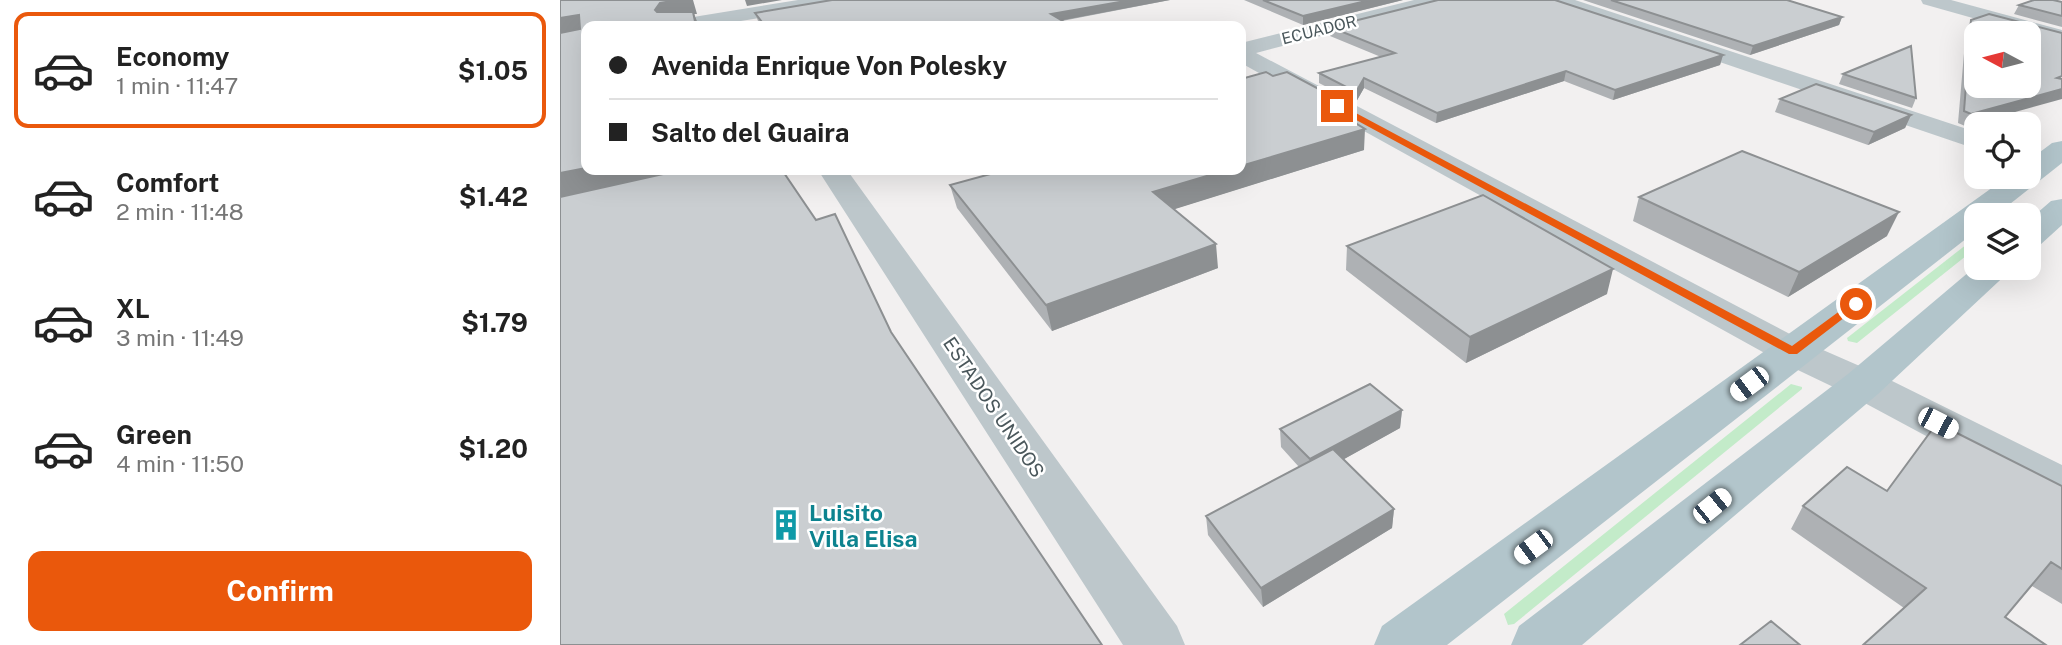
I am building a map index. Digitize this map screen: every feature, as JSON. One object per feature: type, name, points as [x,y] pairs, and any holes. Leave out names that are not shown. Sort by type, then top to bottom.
[{"type":"main road","points":[[1403,645],[2043,162]]},
{"type":"main road","points":[[2041,227],[2062,208]]},
{"type":"main road","points":[[1540,645],[1863,384],[1980,280]]},
{"type":"street","points":[[704,0],[716,21]]},
{"type":"street","points":[[727,21],[833,0]]},
{"type":"street","name":"ECUADOR","points":[[1246,51],[1437,0]]},
{"type":"street","points":[[1556,0],[1964,137]]},
{"type":"street","points":[[1930,0],[2062,37]]},
{"type":"street","points":[[1246,55],[1793,352],[1863,384],[2062,487]]},
{"type":"street","name":"ESTADOS UNIDOS","points":[[835,175],[1156,645]]},
{"type":"green space","points":[[1964,246],[1964,258],[1857,343],[1848,341],[1847,338]]},
{"type":"green space","points":[[1791,384],[1802,389],[1514,624],[1508,625],[1504,614]]},
{"type":"building","points":[[560,0],[678,0],[660,3],[655,10],[693,12],[695,21],[581,21],[581,169],[560,173],[560,33],[580,29],[579,15],[560,18]]},
{"type":"building","points":[[832,0],[1131,0],[1051,14],[1063,21],[761,21],[755,13]]},
{"type":"building","points":[[1263,0],[1370,0],[1303,16]]},
{"type":"building","points":[[1438,0],[1555,0],[1723,55],[1615,90],[1566,71],[1437,113],[1364,78],[1356,92],[1319,73],[1395,53],[1330,27]]},
{"type":"building","points":[[1611,0],[1787,0],[1842,17],[1753,46]]},
{"type":"building","points":[[2034,0],[2062,2],[2062,16],[2019,5]]},
{"type":"building","points":[[1989,14],[2016,21],[1971,21]]},
{"type":"building","points":[[2041,28],[2062,33],[2062,76],[2057,78],[2062,79],[2062,89],[2041,95]]},
{"type":"building","points":[[1911,46],[1916,98],[1843,74]]},
{"type":"building","points":[[1266,72],[1273,76],[1287,72],[1345,103],[1339,113],[1365,129],[1246,165],[1246,78]]},
{"type":"building","points":[[1816,84],[1911,115],[1874,132],[1780,99]]},
{"type":"building","points":[[1965,98],[2029,98],[1978,112],[1964,111]]},
{"type":"building","points":[[1742,151],[1899,212],[1799,272],[1639,197]]},
{"type":"building","name":"Luisito Villa Elisa","points":[[659,175],[785,175],[816,220],[835,214],[891,332],[1102,645],[560,645],[560,197]]},
{"type":"building","points":[[987,175],[1210,175],[1153,192],[1216,244],[1046,305],[950,185]]},
{"type":"building","points":[[1483,195],[1613,269],[1470,337],[1347,246]]},
{"type":"building","points":[[1370,384],[1402,410],[1310,459],[1280,429]]},
{"type":"building","points":[[1937,423],[2062,486],[2062,569],[2051,562],[2005,617],[2046,645],[1863,645],[1926,588],[1803,506],[1847,467],[1887,491]]},
{"type":"building","points":[[1333,449],[1394,509],[1261,588],[1206,516]]},
{"type":"building","points":[[1771,621],[1800,645],[1740,645]]},
{"type":"place","name":"Luisito Villa Elisa","points":[[786,525]]},
{"type":"route","points":[[1337,106],[1793,352],[1856,304]]}]
